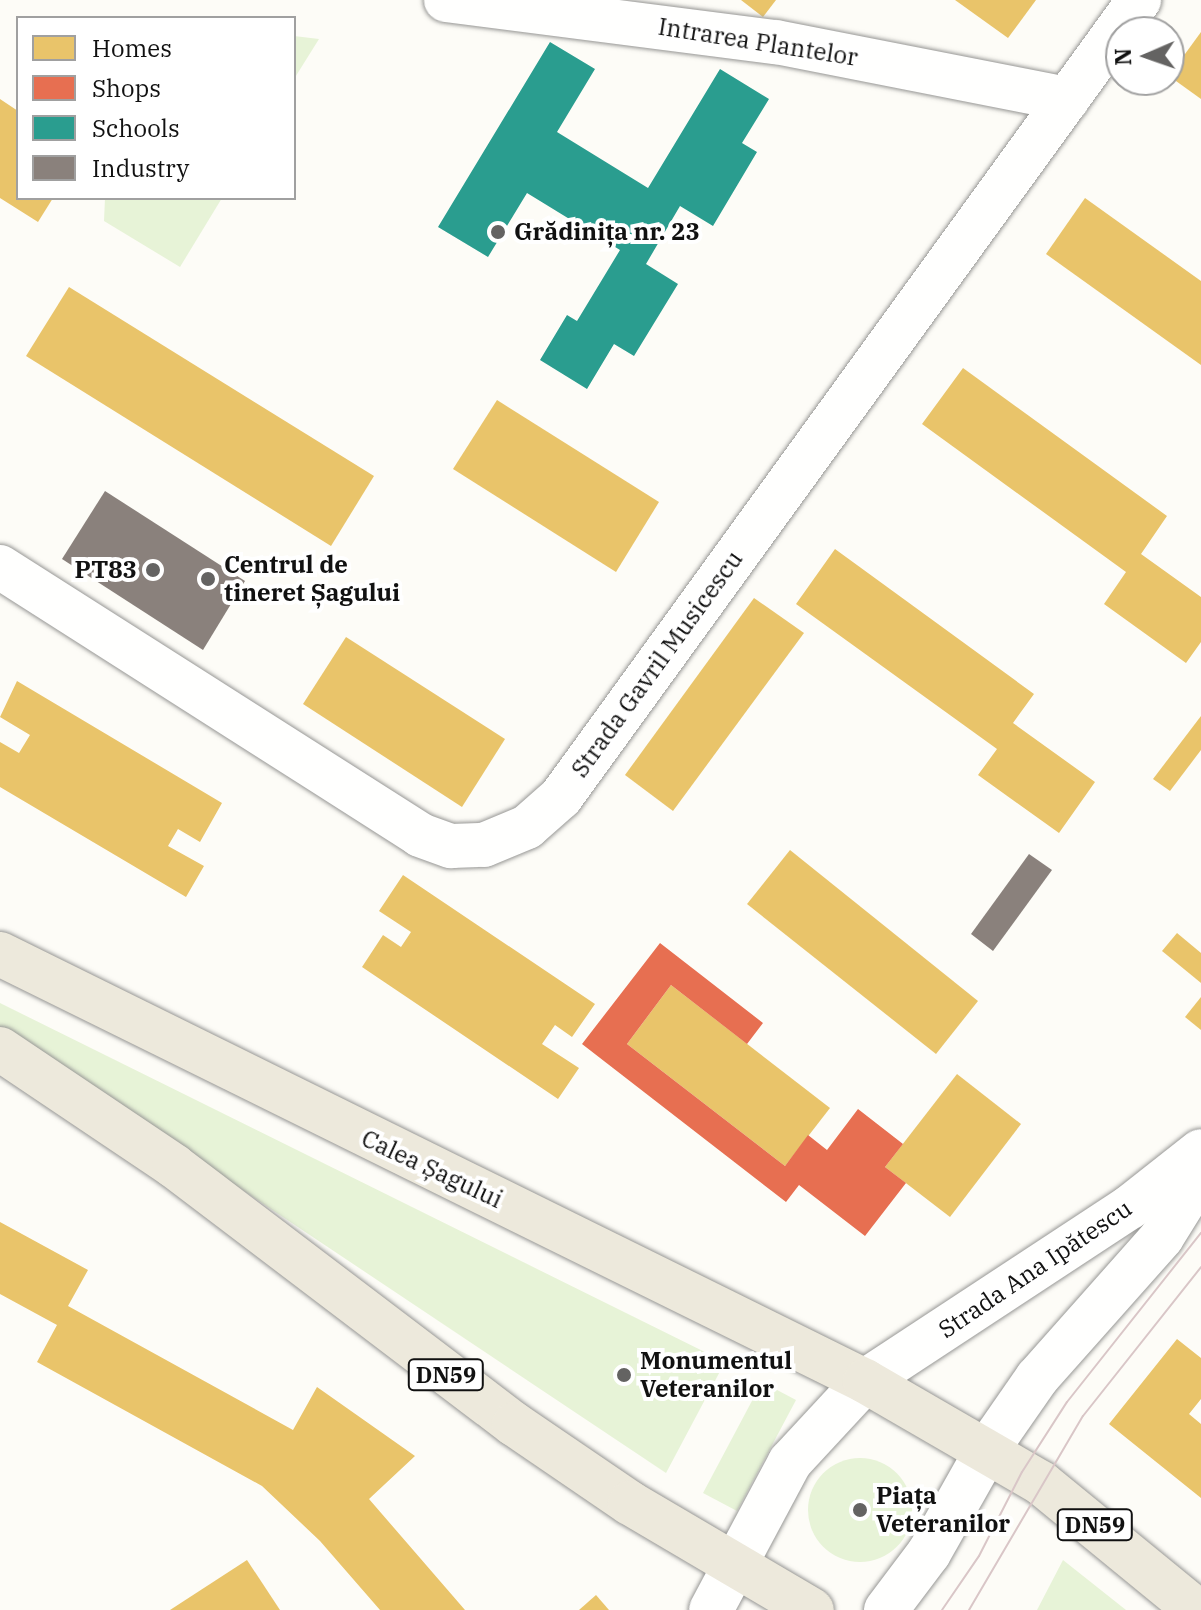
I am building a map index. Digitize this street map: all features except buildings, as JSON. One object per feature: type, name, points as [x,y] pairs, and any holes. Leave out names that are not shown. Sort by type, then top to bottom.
[{"type":"main road","name":"Calea Șagului","points":[[0,954],[865,1381]]},
{"type":"main road","name":"DN59","points":[[0,1049],[174,1166],[514,1424],[732,1564],[812,1610]]},
{"type":"main road","name":"DN59","points":[[865,1381],[987,1450],[1084,1515],[1196,1610]]},
{"type":"street","name":"Intrarea Plantelor","points":[[446,0],[776,42],[1067,99]]},
{"type":"street","name":"Strada Gavril Musicescu","points":[[0,567],[420,835],[451,846],[484,845],[527,827],[561,797],[1139,0]]},
{"type":"street","name":"Strada Ana Ipătescu","points":[[865,1381],[1118,1215],[1201,1151]]},
{"type":"street","name":"Strada Ana Ipătescu","points":[[987,1450],[1037,1378],[1162,1237],[1201,1174]]},
{"type":"street","points":[[711,1610],[732,1564],[790,1462],[865,1381]]},
{"type":"street","points":[[886,1610],[929,1553],[987,1450]]},
{"type":"green space","points":[[296,36],[319,39],[296,76]]},
{"type":"green space","points":[[105,200],[221,200],[180,267],[104,221]]},
{"type":"green space","points":[[0,1003],[725,1362],[666,1473],[0,1028]]},
{"type":"green space","points":[[762,1382],[796,1400],[737,1511],[703,1493]]},
{"type":"green space","points":[[860,1458],[880,1462],[897,1473],[908,1490],[912,1510],[908,1530],[897,1547],[880,1558],[860,1562],[840,1558],[823,1547],[812,1530],[808,1510],[812,1490],[823,1473],[840,1462]]},
{"type":"green space","points":[[1063,1560],[1126,1610],[1037,1610]]},
{"type":"tram line","points":[[942,1610],[979,1556],[1022,1472],[1067,1402],[1201,1233]]},
{"type":"tram line","points":[[969,1610],[1083,1416],[1201,1267]]},
{"type":"place","name":"Grădinița nr. 23","points":[[498,232]]},
{"type":"place","name":"PT83","points":[[153,570]]},
{"type":"place","name":"Centrul de tineret Șagului","points":[[208,579]]},
{"type":"place","name":"Monumentul Veteranilor","points":[[624,1375]]},
{"type":"place","name":"Piața Veteranilor","points":[[860,1510]]}]
